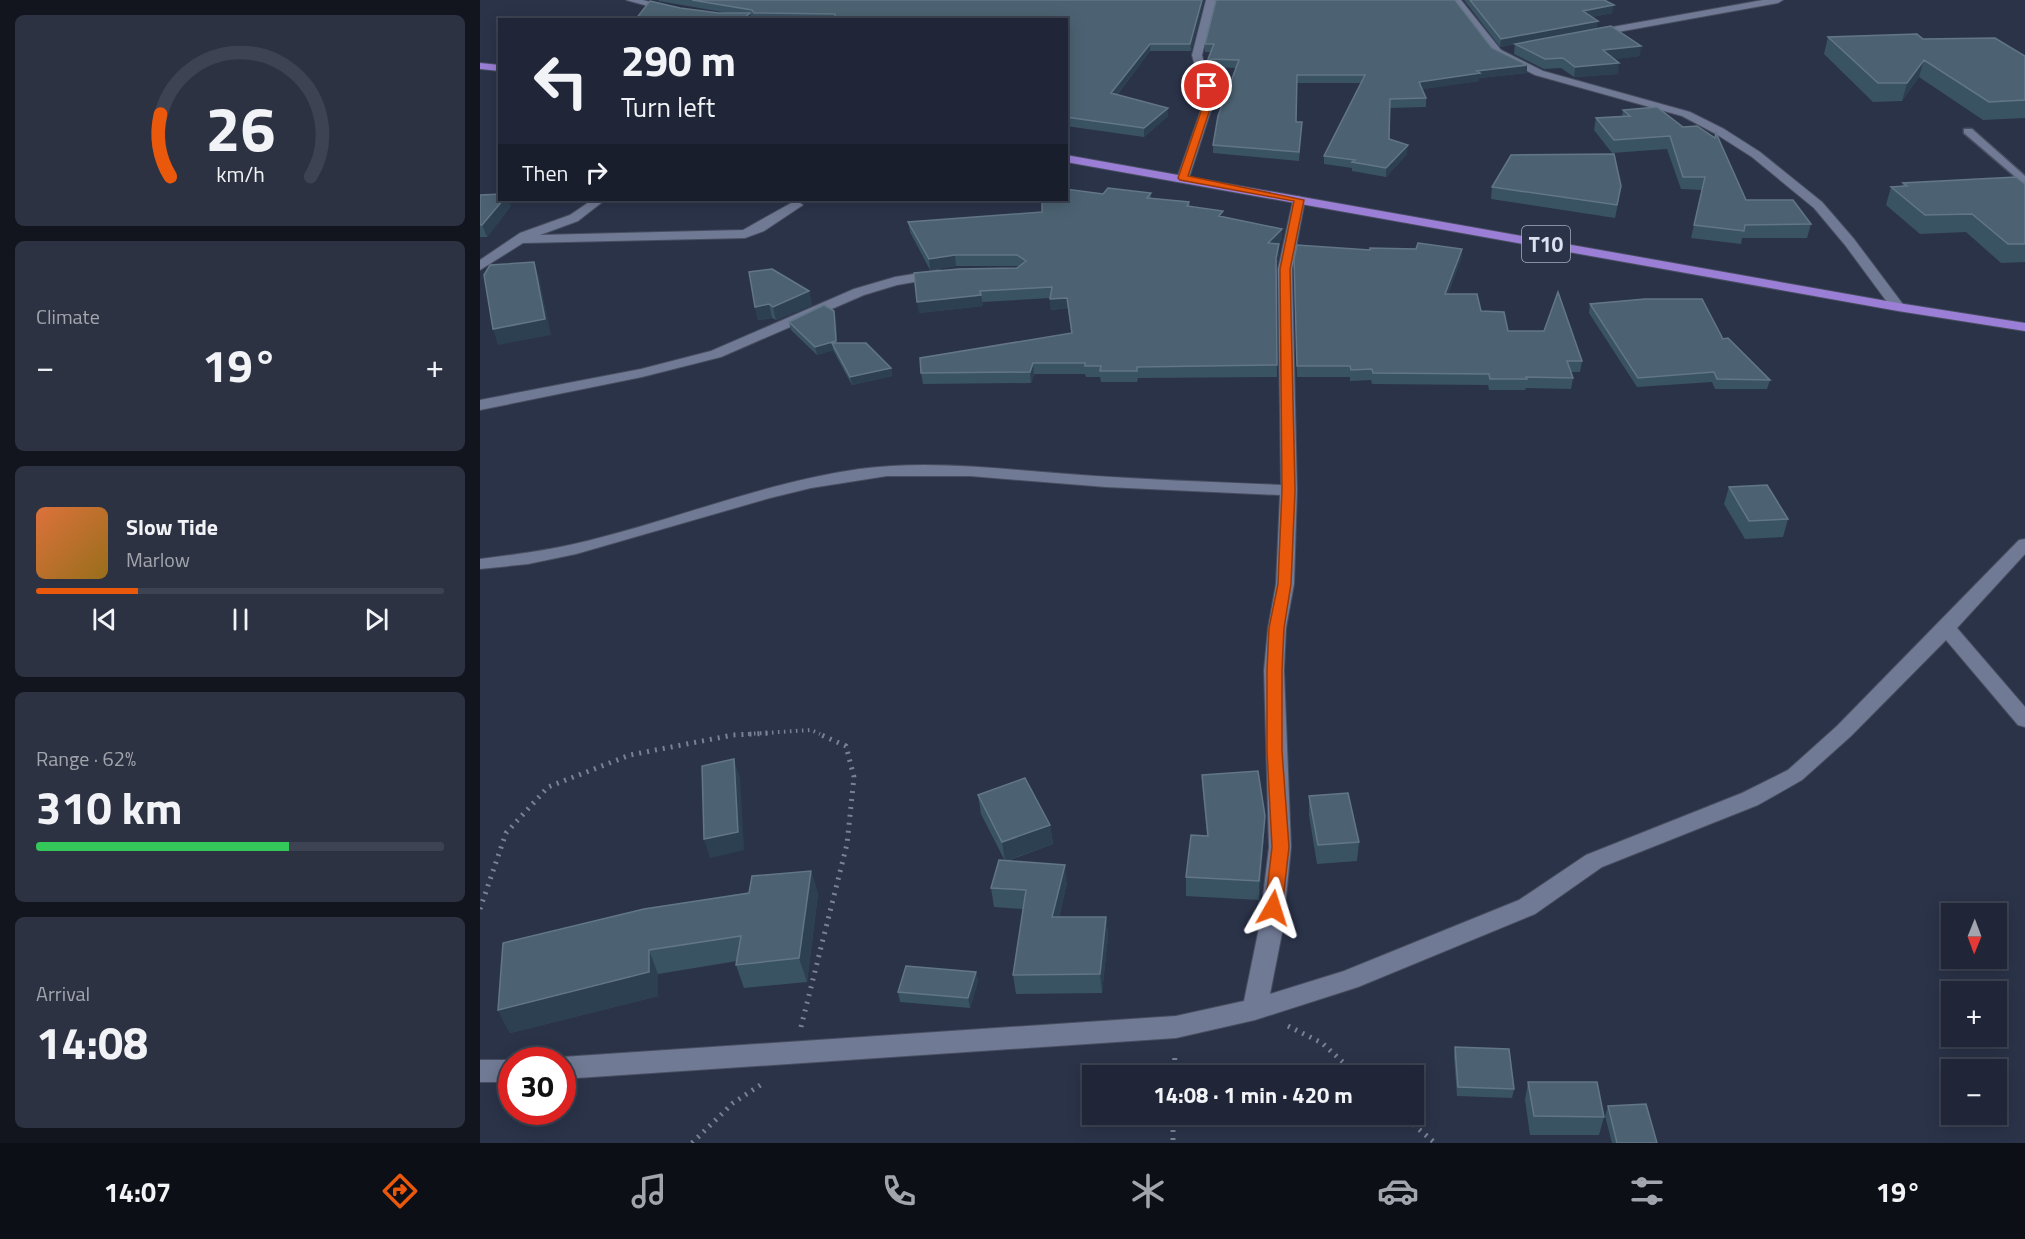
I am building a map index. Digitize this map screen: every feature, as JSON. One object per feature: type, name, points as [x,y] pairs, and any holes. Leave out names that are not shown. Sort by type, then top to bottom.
[{"type":"highway","points":[[480,66],[498,68]]},
{"type":"highway","name":"T10","points":[[1068,158],[1898,307],[2025,327]]},
{"type":"street","points":[[631,0],[682,12]]},
{"type":"street","points":[[1183,178],[1209,100],[1197,57],[1208,17],[1210,0]]},
{"type":"street","points":[[1456,0],[1497,52],[1559,81],[1686,114],[1702,121],[1737,144],[1781,175],[1818,206],[1898,307]]},
{"type":"street","points":[[1582,35],[1778,0]]},
{"type":"street","points":[[1497,52],[1518,48]]},
{"type":"street","points":[[1255,1009],[1271,928],[1280,847],[1274,670],[1277,628],[1285,584],[1289,490],[1285,269],[1299,200]]},
{"type":"street","points":[[480,266],[520,239],[574,218],[598,201]]},
{"type":"street","points":[[520,239],[745,234],[797,205]]},
{"type":"street","points":[[480,405],[642,373],[716,354],[875,287],[921,276],[956,272]]},
{"type":"street","points":[[480,564],[557,552],[796,486],[862,474],[926,470],[994,471],[1104,481],[1289,490]]},
{"type":"street","points":[[576,1067],[1176,1027],[1255,1009],[1349,980],[1527,907],[1594,861],[1750,799],[1795,775],[1844,731],[2025,544]]},
{"type":"street","points":[[1946,628],[2025,720]]},
{"type":"street","points":[[480,1071],[498,1071]]},
{"type":"lane","points":[[1968,131],[2025,182]]},
{"type":"path","points":[[480,909],[506,834],[548,787],[630,755],[734,735],[811,730],[846,746],[854,777],[848,844],[795,1051],[769,1079],[734,1103],[692,1143]]},
{"type":"path","points":[[1255,1009],[1322,1043],[1346,1065]]},
{"type":"path","points":[[1173,1125],[1173,1143]]},
{"type":"path","points":[[1414,1125],[1435,1143]]},
{"type":"building","points":[[692,0],[1202,0],[1190,44],[1150,44],[1111,93],[1168,108],[1144,128],[1068,117],[1068,18],[854,18],[835,17],[835,14],[754,13],[752,10]]},
{"type":"building","points":[[1216,0],[1455,0],[1492,48],[1527,65],[1477,71],[1480,73],[1419,82],[1426,98],[1390,99],[1389,139],[1408,145],[1386,168],[1352,162],[1355,160],[1324,156],[1365,75],[1297,75],[1296,122],[1302,122],[1299,152],[1213,145],[1218,116],[1239,60],[1208,59],[1214,44],[1205,44]]},
{"type":"building","points":[[1470,0],[1604,0],[1614,5],[1583,11],[1598,21],[1501,39]]},
{"type":"building","points":[[650,1],[719,13],[750,13],[744,18],[637,18]]},
{"type":"building","points":[[1611,26],[1641,46],[1603,50],[1619,63],[1575,67],[1563,58],[1545,59],[1515,44]]},
{"type":"building","points":[[1917,34],[1923,39],[1995,38],[2025,56],[2025,100],[1989,102],[1924,60],[1907,83],[1878,83],[1828,37]]},
{"type":"building","points":[[1657,107],[1683,127],[1697,126],[1715,138],[1716,133],[1746,200],[1793,200],[1811,224],[1745,225],[1744,231],[1694,225],[1705,177],[1683,177],[1670,136],[1614,140],[1596,118],[1630,116],[1623,110]]},
{"type":"building","points":[[1614,154],[1621,186],[1617,205],[1492,187],[1511,155]]},
{"type":"building","points":[[2016,177],[2025,184],[2025,244],[2008,244],[1972,214],[1925,215],[1891,187],[1907,186],[1903,183]]},
{"type":"building","points":[[1108,188],[1151,193],[1147,198],[1189,202],[1187,206],[1223,211],[1219,216],[1282,229],[1268,243],[1279,244],[1276,258],[1277,365],[1137,367],[1137,371],[1100,371],[1101,366],[1085,366],[1085,363],[1033,363],[1030,372],[921,373],[920,358],[1072,333],[1067,298],[1050,299],[1052,287],[980,291],[981,295],[917,302],[914,273],[959,269],[1017,268],[1026,261],[1017,255],[955,255],[929,259],[908,222],[1042,212],[1042,201],[1068,201],[1068,189],[1103,194]]},
{"type":"building","points":[[498,194],[498,201],[502,201],[482,225],[480,225],[480,195]]},
{"type":"building","points":[[1418,243],[1462,249],[1445,294],[1477,294],[1481,311],[1504,312],[1508,331],[1544,331],[1558,292],[1582,361],[1567,361],[1573,378],[1490,379],[1489,374],[1373,373],[1372,369],[1351,370],[1350,366],[1297,366],[1294,259],[1297,245],[1370,250],[1370,248],[1416,249]]},
{"type":"building","points":[[534,262],[545,319],[493,329],[484,275],[490,265]]},
{"type":"building","points":[[772,269],[809,291],[773,307],[769,304],[755,307],[749,272]]},
{"type":"building","points":[[1645,299],[1702,299],[1723,339],[1728,338],[1770,380],[1717,379],[1714,372],[1638,378],[1590,304]]},
{"type":"building","points":[[824,305],[834,311],[836,341],[815,347],[789,322]]},
{"type":"building","points":[[832,343],[866,343],[891,368],[850,377]]},
{"type":"building","points":[[1767,485],[1788,519],[1749,521],[1729,487]]},
{"type":"building","points":[[734,759],[738,832],[704,839],[702,766]]},
{"type":"building","points":[[1258,771],[1265,816],[1259,881],[1186,877],[1191,835],[1208,836],[1202,775]]},
{"type":"building","points":[[1025,778],[1050,825],[1002,842],[978,795]]},
{"type":"building","points":[[1348,793],[1359,842],[1318,845],[1309,796]]},
{"type":"building","points":[[999,860],[1065,865],[1052,917],[1106,917],[1100,974],[1013,975],[1026,890],[991,888]]},
{"type":"building","points":[[811,871],[799,958],[736,965],[741,936],[649,950],[649,972],[498,1010],[503,943],[644,909],[749,893],[752,876]]},
{"type":"building","points":[[906,966],[976,972],[968,998],[898,992]]},
{"type":"building","points":[[1455,1047],[1509,1049],[1514,1089],[1458,1087]]},
{"type":"building","points":[[1528,1082],[1597,1082],[1604,1117],[1534,1116]]},
{"type":"building","points":[[1646,1104],[1657,1143],[1617,1143],[1608,1106]]},
{"type":"route","points":[[1207,86],[1209,100],[1183,178],[1299,200],[1285,269],[1289,490],[1285,584],[1277,628],[1274,670],[1280,847],[1273,908]]}]
